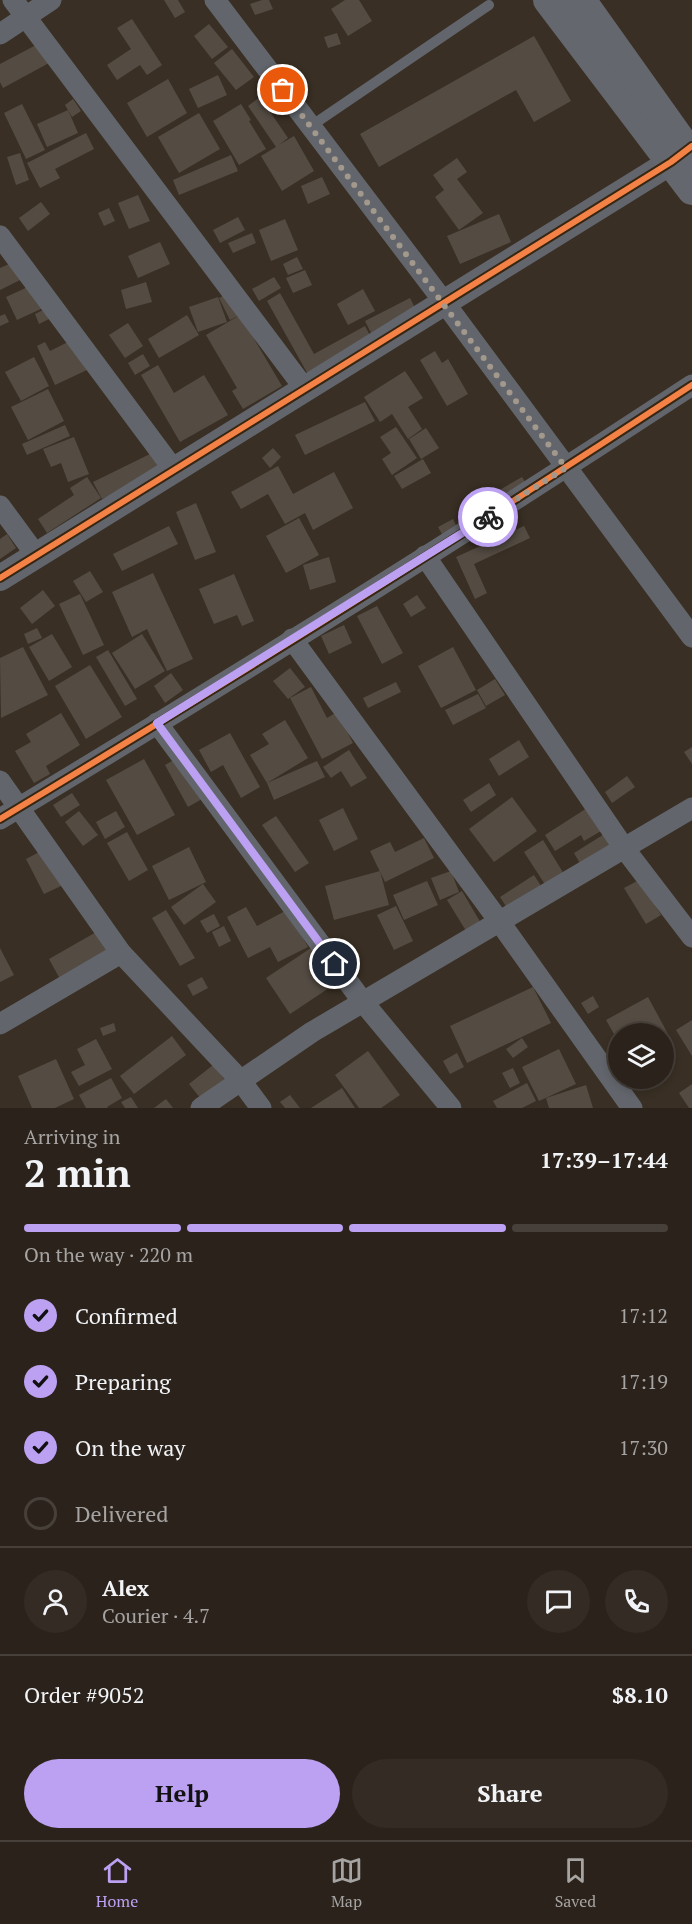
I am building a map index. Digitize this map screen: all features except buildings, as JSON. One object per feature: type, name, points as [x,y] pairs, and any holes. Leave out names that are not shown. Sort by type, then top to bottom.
[{"type":"main road","points":[[548,0],[686,153]]},
{"type":"main road","points":[[581,0],[686,153],[692,190]]},
{"type":"street","points":[[13,0],[305,389]]},
{"type":"street","points":[[0,34],[51,0]]},
{"type":"street","points":[[215,0],[444,302],[692,637]]},
{"type":"street","points":[[0,578],[686,153]]},
{"type":"street","points":[[0,236],[174,470]]},
{"type":"street","points":[[0,819],[566,468],[692,385]]},
{"type":"street","points":[[0,506],[36,555]]},
{"type":"street","points":[[425,556],[624,848],[692,937]]},
{"type":"street","points":[[292,639],[499,921],[632,1108]]},
{"type":"street","points":[[157,723],[363,1002],[451,1108]]},
{"type":"street","points":[[0,781],[121,953],[241,1081],[261,1108]]},
{"type":"street","points":[[201,1108],[312,1032],[692,808]]},
{"type":"street","points":[[0,1024],[121,953]]},
{"type":"lane","points":[[311,126],[489,5]]},
{"type":"cycle path","points":[[0,578],[671,162],[692,146]]},
{"type":"cycle path","points":[[0,819],[348,605],[692,385]]},
{"type":"way so far","points":[[283,90],[444,302],[566,468],[488,517]]},
{"type":"route","points":[[335,964],[157,723],[488,517]]}]
